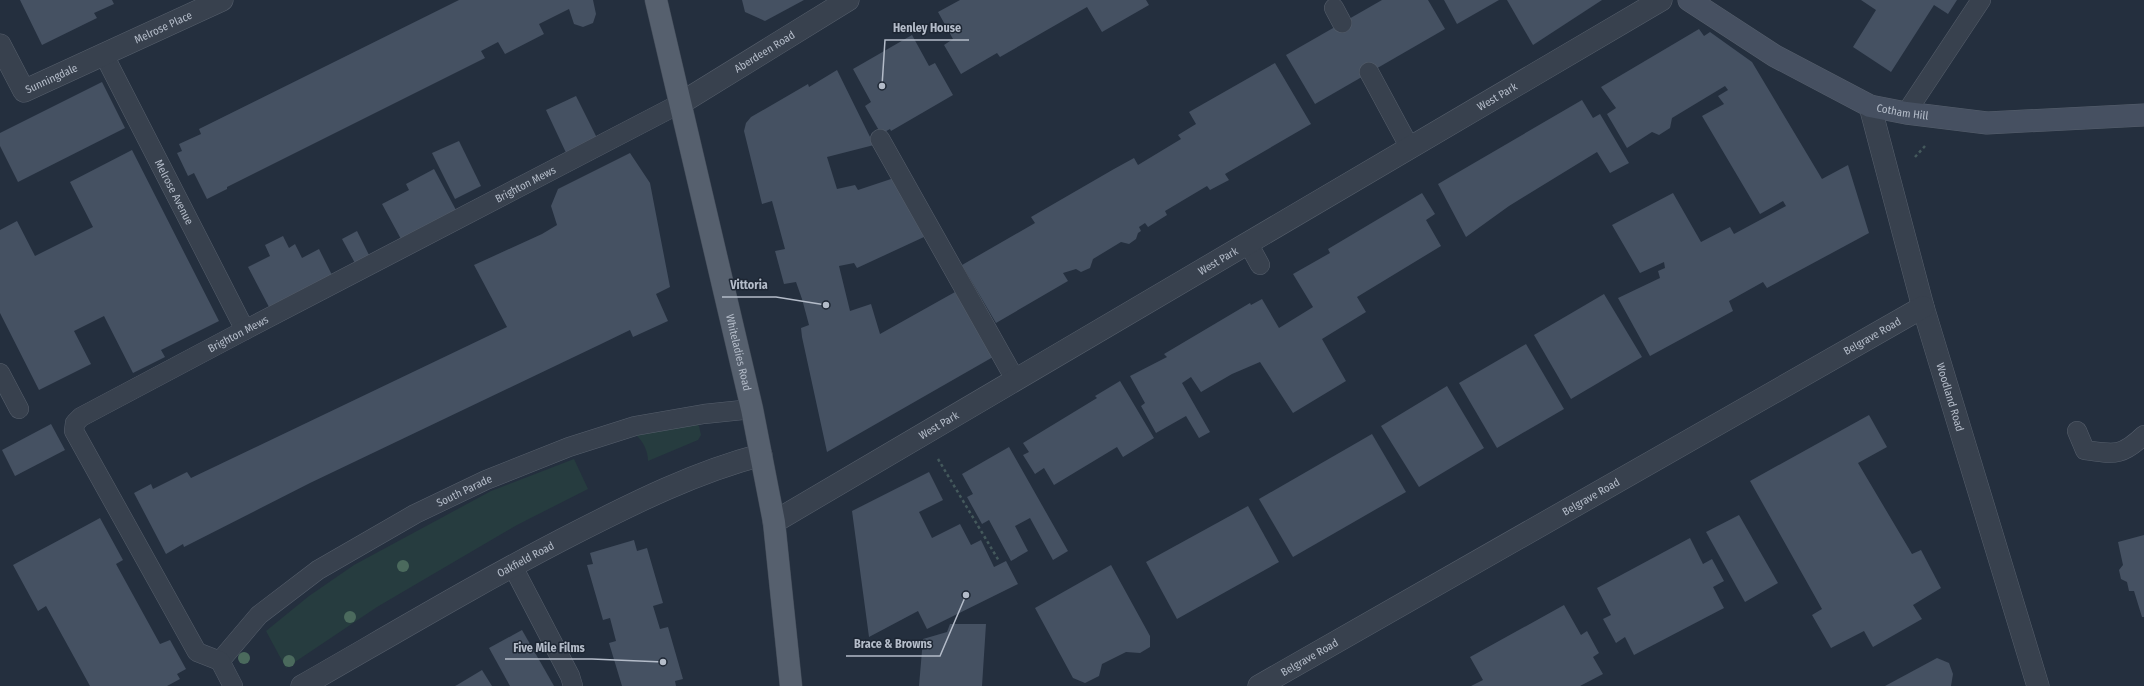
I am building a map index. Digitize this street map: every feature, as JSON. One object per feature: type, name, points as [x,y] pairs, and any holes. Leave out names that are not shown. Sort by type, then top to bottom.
[{"type":"main road","name":"Whiteladies Road","points":[[656,0],[752,409],[774,522],[791,686]]},
{"type":"street","name":"Melrose Place","points":[[104,55],[222,0]]},
{"type":"street","name":"Aberdeen Road","points":[[681,103],[848,0]]},
{"type":"street","name":"West Park","points":[[774,522],[1661,0]]},
{"type":"street","name":"Cotham Hill","points":[[1689,0],[1776,56],[1870,106],[1949,119],[1987,123],[2144,115]]},
{"type":"street","name":"Sunningdale","points":[[0,45],[24,92],[104,55]]},
{"type":"street","name":"Woodland Road","points":[[1870,106],[1923,307],[2038,686]]},
{"type":"street","name":"Belgrave Road","points":[[1259,686],[1923,307]]},
{"type":"street","name":"Oakfield Road","points":[[302,686],[512,565],[607,516],[704,472],[760,455]]},
{"type":"lane","points":[[1906,112],[1981,0]]},
{"type":"lane","name":"Melrose Avenue","points":[[104,55],[245,330]]},
{"type":"lane","points":[[1369,72],[1410,148]]},
{"type":"lane","name":"Brighton Mews","points":[[220,661],[197,652],[74,431],[75,423],[81,417],[245,330],[681,103]]},
{"type":"lane","points":[[880,139],[1015,379]]},
{"type":"lane","points":[[1248,243],[1260,265]]},
{"type":"lane","points":[[0,373],[19,409]]},
{"type":"lane","name":"South Parade","points":[[220,661],[259,615],[318,570],[415,514],[486,480],[604,442],[635,426],[704,414],[752,409]]},
{"type":"lane","points":[[2077,431],[2085,450],[2114,454],[2133,445],[2144,435]]},
{"type":"lane","points":[[512,565],[574,686]]},
{"type":"lane","points":[[220,661],[233,686]]},
{"type":"path","points":[[1890,184],[1949,119]]},
{"type":"path","points":[[922,434],[999,561]]},
{"type":"green space","points":[[696,422],[699,426],[701,435],[698,440],[648,461],[645,446],[636,435]]},
{"type":"green space","points":[[574,459],[588,489],[517,525],[377,607],[286,668],[266,631],[309,596],[354,565],[491,491]]},
{"type":"building","points":[[20,0],[112,0],[114,4],[94,13],[97,18],[42,45]]},
{"type":"building","points":[[459,0],[593,0],[596,14],[593,23],[583,27],[574,24],[569,9],[539,24],[544,34],[505,54],[498,42],[481,51],[485,58],[227,187],[227,189],[207,199],[194,173],[188,176],[177,153],[182,151],[179,144],[201,134],[199,129]]},
{"type":"building","points":[[742,0],[804,0],[765,21],[745,12]]},
{"type":"building","points":[[960,0],[1146,0],[1149,5],[1102,32],[1087,7],[1000,57],[997,53],[961,74],[944,45],[953,39],[938,12]]},
{"type":"building","points":[[1382,0],[1428,0],[1445,29],[1315,104],[1286,55]]},
{"type":"building","points":[[1444,0],[1499,0],[1457,24]]},
{"type":"building","points":[[1507,0],[1602,0],[1533,45]]},
{"type":"building","points":[[1861,0],[1957,0],[1948,14],[1934,5],[1891,72],[1853,47],[1876,10]]},
{"type":"building","points":[[1699,29],[1704,36],[1710,32],[1752,62],[1822,179],[1848,165],[1869,233],[1767,288],[1763,282],[1729,301],[1733,311],[1650,356],[1618,298],[1660,278],[1658,271],[1665,268],[1664,262],[1640,273],[1612,225],[1673,193],[1701,242],[1730,227],[1734,234],[1786,206],[1783,201],[1760,214],[1702,116],[1724,104],[1718,96],[1728,90],[1725,86],[1672,118],[1670,128],[1659,135],[1652,132],[1627,148],[1607,114],[1616,108],[1601,87]]},
{"type":"building","points":[[912,35],[929,66],[935,63],[953,95],[891,131],[890,129],[881,134],[865,106],[871,102],[853,69]]},
{"type":"building","points":[[1275,63],[1311,124],[1225,174],[1229,180],[1210,190],[1207,186],[1165,211],[1167,215],[1148,227],[1145,223],[1139,227],[1141,231],[1138,233],[1136,239],[1129,244],[1121,242],[1093,259],[1090,268],[1081,272],[1076,269],[1063,273],[1068,281],[996,323],[962,265],[1035,223],[1031,217],[1114,169],[1134,158],[1138,165],[1181,139],[1178,135],[1196,124],[1189,112]]},
{"type":"building","points":[[837,70],[874,145],[827,157],[837,189],[855,185],[858,190],[894,178],[924,237],[857,268],[854,263],[839,266],[850,311],[871,304],[880,334],[955,292],[993,357],[827,452],[802,337],[801,328],[809,325],[796,282],[784,284],[775,251],[785,249],[772,201],[762,204],[744,131],[746,123],[751,117],[808,84],[809,87]]},
{"type":"building","points":[[102,82],[125,128],[18,182],[0,146],[0,133]]},
{"type":"building","points":[[576,96],[599,142],[568,157],[546,110]]},
{"type":"building","points":[[1582,100],[1593,118],[1600,114],[1629,163],[1610,173],[1597,152],[1509,206],[1466,237],[1438,184]]},
{"type":"building","points":[[459,141],[481,186],[455,199],[432,153]]},
{"type":"building","points":[[132,150],[219,321],[161,350],[165,357],[133,373],[104,316],[74,331],[91,364],[39,390],[0,313],[0,230],[17,221],[35,256],[93,227],[70,182]]},
{"type":"building","points":[[630,153],[650,183],[670,287],[656,294],[668,321],[633,337],[630,330],[310,483],[184,547],[183,544],[166,554],[134,493],[151,484],[153,489],[187,472],[191,478],[507,327],[474,265],[542,234],[557,225],[551,206],[558,189]]},
{"type":"building","points":[[434,169],[456,210],[401,239],[382,204],[409,190],[406,184]]},
{"type":"building","points":[[1422,193],[1435,214],[1426,220],[1441,246],[1357,297],[1366,312],[1322,339],[1346,381],[1293,413],[1260,362],[1232,374],[1201,392],[1191,377],[1182,383],[1210,432],[1199,438],[1186,416],[1156,433],[1141,406],[1145,403],[1130,376],[1167,357],[1164,354],[1250,303],[1251,305],[1262,299],[1279,328],[1313,307],[1293,274],[1330,253],[1328,249]]},
{"type":"building","points":[[357,231],[370,257],[356,265],[342,239]]},
{"type":"building","points":[[283,236],[289,248],[295,244],[302,258],[319,249],[332,275],[269,307],[248,267],[270,256],[265,245]]},
{"type":"building","points":[[1604,294],[1642,357],[1571,399],[1534,335]]},
{"type":"building","points":[[1526,344],[1564,409],[1497,448],[1459,383]]},
{"type":"building","points":[[1120,381],[1154,438],[1123,457],[1117,447],[1054,485],[1044,468],[1035,474],[1023,455],[1029,452],[1023,443],[1097,398],[1095,396]]},
{"type":"building","points":[[1447,386],[1484,448],[1419,487],[1381,426]]},
{"type":"building","points":[[1869,415],[1887,447],[1858,463],[1912,554],[1921,550],[1941,588],[1913,605],[1922,619],[1873,647],[1864,631],[1831,648],[1812,615],[1822,609],[1750,481]]},
{"type":"building","points":[[51,424],[65,450],[15,476],[2,450]]},
{"type":"building","points":[[1372,434],[1406,492],[1293,557],[1259,499]]},
{"type":"building","points":[[1009,447],[1068,551],[1053,560],[1030,518],[1015,526],[1028,551],[1011,561],[989,520],[982,524],[967,497],[973,494],[962,474]]},
{"type":"building","points":[[929,472],[943,500],[919,512],[932,538],[960,524],[971,545],[981,540],[994,567],[1006,561],[1018,584],[927,629],[918,611],[869,637],[852,511]]},
{"type":"building","points":[[1248,506],[1279,562],[1177,619],[1146,562]]},
{"type":"building","points":[[1739,515],[1778,583],[1745,602],[1706,532]]},
{"type":"building","points":[[100,518],[123,560],[116,564],[160,644],[170,640],[186,669],[177,674],[180,679],[167,686],[90,686],[46,606],[38,611],[13,565]]},
{"type":"building","points":[[2144,535],[2144,617],[2142,617],[2134,591],[2129,591],[2127,582],[2121,579],[2119,570],[2123,565],[2118,542]]},
{"type":"building","points":[[1690,538],[1703,564],[1712,559],[1724,581],[1713,587],[1724,608],[1634,655],[1625,637],[1616,643],[1603,619],[1611,615],[1597,588]]},
{"type":"building","points":[[634,540],[637,551],[647,548],[663,603],[653,606],[660,629],[668,627],[683,679],[675,681],[676,686],[622,686],[609,643],[616,641],[610,618],[603,620],[587,565],[593,564],[590,553]]},
{"type":"building","points":[[1111,565],[1150,636],[1150,647],[1140,653],[1126,652],[1102,664],[1099,676],[1085,683],[1073,678],[1035,608]]},
{"type":"building","points":[[1564,605],[1581,635],[1587,631],[1599,653],[1593,657],[1603,674],[1580,686],[1471,686],[1483,680],[1470,657]]},
{"type":"building","points":[[950,624],[986,624],[982,686],[919,686],[923,639],[947,632]]},
{"type":"building","points":[[522,630],[554,686],[510,686],[489,648]]},
{"type":"building","points":[[1937,658],[1949,663],[1953,674],[1951,686],[1885,686]]},
{"type":"building","points":[[482,670],[492,686],[455,686],[457,685]]},
{"type":"place","name":"Henley House","points":[[882,86]]},
{"type":"place","name":"Vittoria","points":[[826,305]]},
{"type":"place","name":"Brace & Browns","points":[[966,595]]},
{"type":"place","name":"Five Mile Films","points":[[663,662]]}]
